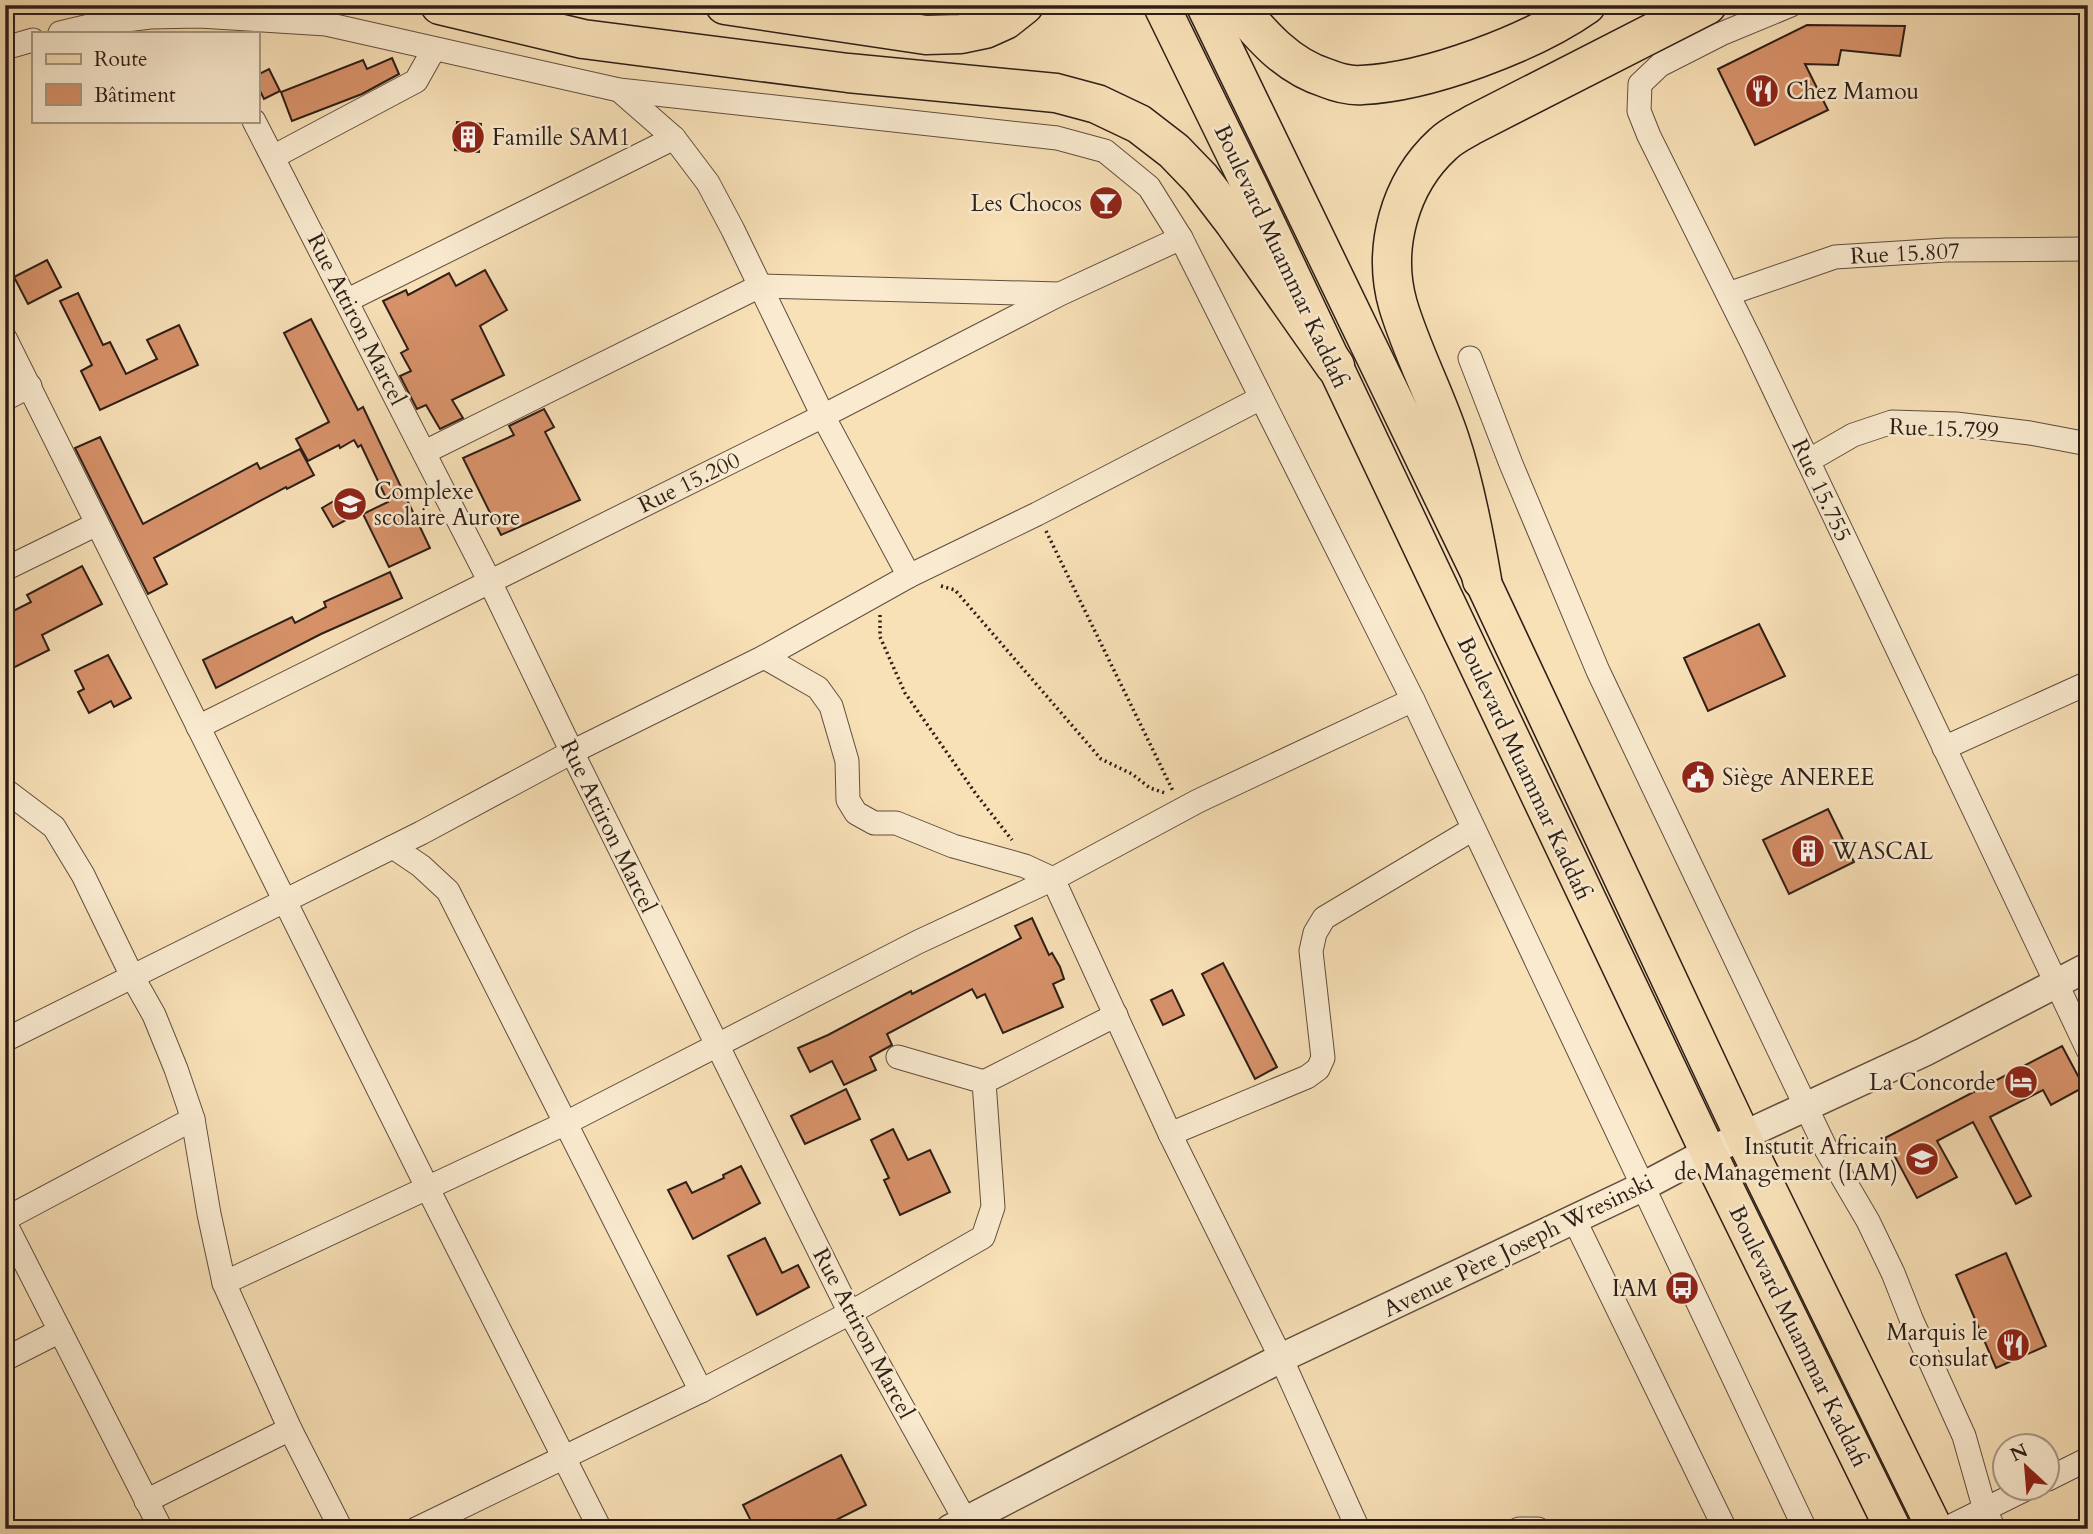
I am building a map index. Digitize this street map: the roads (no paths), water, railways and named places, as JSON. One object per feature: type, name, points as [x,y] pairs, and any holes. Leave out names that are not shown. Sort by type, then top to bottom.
[{"type":"highway","points":[[440,5],[583,39],[848,73],[1056,93],[1097,104],[1139,124],[1174,151],[1201,179],[1335,366]]},
{"type":"highway","points":[[725,5],[926,35],[961,34],[985,29],[1005,20],[1024,5]]},
{"type":"highway","points":[[1236,5],[1264,38],[1297,65],[1325,78],[1360,85],[1413,78],[1490,53],[1563,22],[1586,5]]},
{"type":"highway","points":[[1482,580],[1473,530],[1450,439],[1412,346],[1392,276],[1396,222],[1404,200],[1418,174],[1443,144],[1474,124],[1707,5]]},
{"type":"main road","name":"Boulevard Muammar Kaddafi","points":[[1161,5],[1251,188],[1708,1152],[1894,1529]]},
{"type":"main road","name":"Boulevard Muammar Kaddafi","points":[[1204,5],[1482,580],[1743,1137],[1935,1529]]},
{"type":"street","name":"Rue 15.755","points":[[1791,5],[1721,34],[1660,65],[1640,84],[1639,111],[2088,1050]]},
{"type":"street","points":[[64,32],[102,23],[150,17],[204,24],[326,24],[619,90],[1057,138],[1105,151],[1149,187],[1181,238],[1413,700],[1800,1528]]},
{"type":"street","points":[[5,48],[32,40]]},
{"type":"street","points":[[273,157],[415,81],[434,48]]},
{"type":"street","points":[[619,90],[674,138],[708,183],[823,416],[909,576]]},
{"type":"street","name":"Rue Attiron Marcel","points":[[255,122],[490,582],[850,1313],[962,1526]]},
{"type":"street","points":[[348,300],[674,138]]},
{"type":"street","name":"Rue 15.200","points":[[198,727],[823,416],[1060,294],[1181,238]]},
{"type":"street","name":"Rue 15.807","points":[[1728,294],[1835,257],[1946,250],[2088,249]]},
{"type":"street","points":[[425,452],[760,286],[1060,294]]},
{"type":"street","points":[[5,338],[600,1529]]},
{"type":"street","points":[[1470,358],[1511,464],[1598,671],[1827,1151],[1868,1222],[1893,1273],[1964,1436],[1989,1519]]},
{"type":"street","points":[[5,399],[30,386]]},
{"type":"street","points":[[5,1040],[393,847],[572,752],[764,657],[909,576],[1037,514],[1261,398]]},
{"type":"street","name":"Rue 15.799","points":[[1808,461],[1853,435],[1892,422],[1956,424],[2018,431],[2088,444]]},
{"type":"street","points":[[5,569],[96,524]]},
{"type":"street","points":[[764,657],[818,688],[831,706],[847,761],[848,800],[856,813],[874,822],[896,823],[953,846],[1008,860],[1044,875],[1116,1015],[1170,1134],[1281,1358],[1358,1529]]},
{"type":"street","points":[[1944,748],[2088,683]]},
{"type":"street","points":[[224,1283],[566,1123],[1044,875],[1413,700]]},
{"type":"street","points":[[5,790],[54,827],[83,875],[154,1016],[193,1119],[224,1283],[290,1429],[341,1529]]},
{"type":"street","points":[[1170,1134],[1307,1077],[1318,1069],[1323,1058],[1311,951],[1315,933],[1324,918],[1473,829]]},
{"type":"street","points":[[393,847],[421,866],[448,891],[701,1391]]},
{"type":"street","name":"Avenue Père Joseph Wresinski","points":[[962,1526],[1281,1358],[1642,1187],[1708,1152],[1924,1052],[2088,967]]},
{"type":"street","points":[[898,1057],[984,1082],[1116,1015]]},
{"type":"street","points":[[416,1529],[701,1391],[850,1313],[983,1237],[993,1207],[984,1082]]},
{"type":"street","points":[[159,1528],[5,1221],[193,1119]]},
{"type":"street","points":[[1574,1219],[1725,1529]]},
{"type":"street","points":[[5,1359],[60,1331]]},
{"type":"street","points":[[146,1501],[290,1429]]},
{"type":"street","points":[[2062,1472],[2088,1459]]},
{"type":"street","points":[[1945,1529],[1989,1519],[2011,1502]]},
{"type":"street","points":[[1519,1529],[1538,1529]]},
{"type":"place","name":"Chez Mamou","points":[[1762,91]]},
{"type":"place","name":"Famille SAM1","points":[[468,137]]},
{"type":"place","name":"Les Chocos","points":[[1106,203]]},
{"type":"place","name":"Complexe scolaire Aurore","points":[[350,504]]},
{"type":"place","name":"Siège ANEREE","points":[[1698,777]]},
{"type":"place","name":"WASCAL","points":[[1808,851]]},
{"type":"place","name":"La Concorde","points":[[2021,1082]]},
{"type":"place","name":"Instutit Africain de Management (IAM)","points":[[1922,1159]]},
{"type":"place","name":"IAM","points":[[1682,1288]]},
{"type":"place","name":"Marquis le consulat","points":[[2013,1345]]}]
